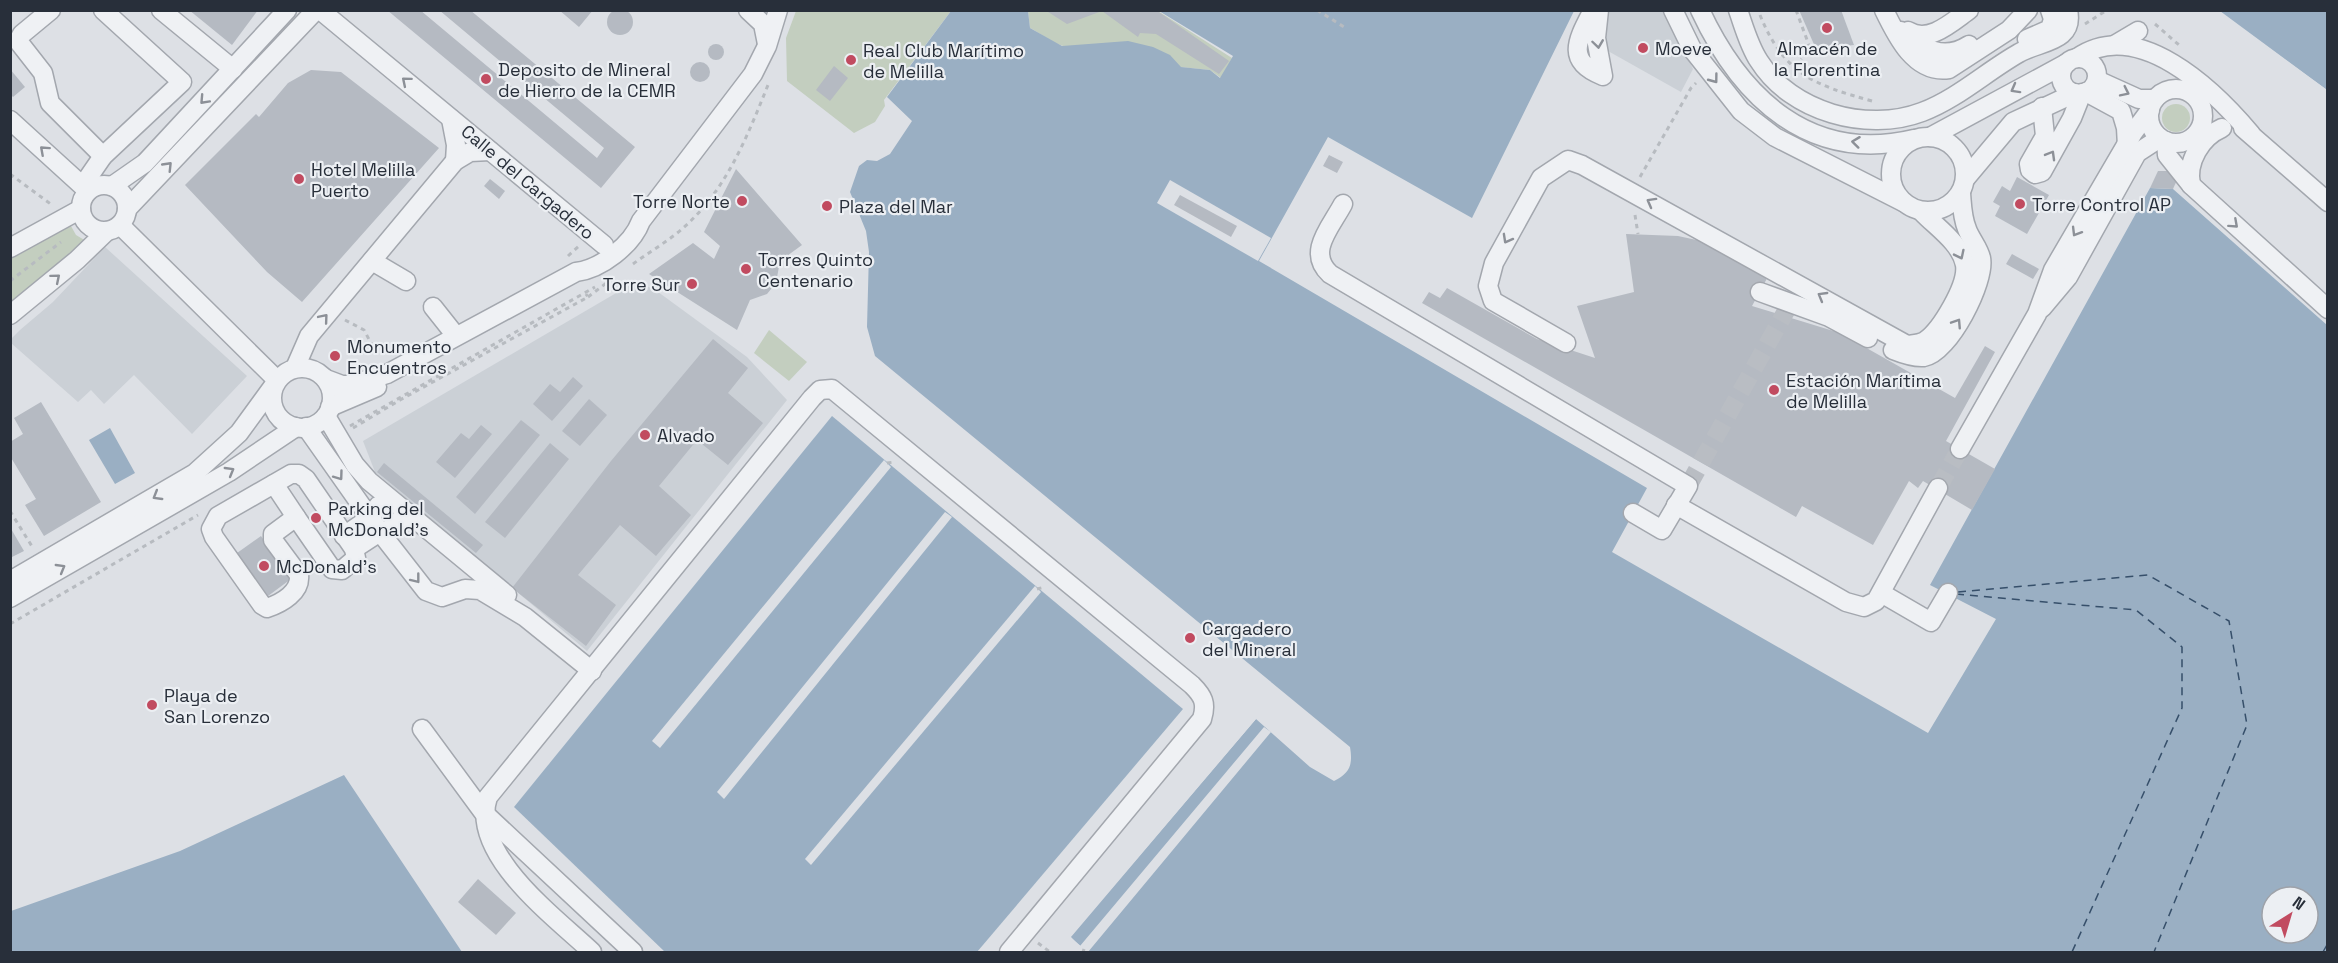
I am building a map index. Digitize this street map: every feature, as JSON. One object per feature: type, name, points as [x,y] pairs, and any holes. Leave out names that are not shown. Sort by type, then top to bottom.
[{"type":"street","points":[[51,10],[22,34],[18,41],[43,73],[50,103],[103,156]]},
{"type":"street","points":[[103,10],[182,82],[103,156],[82,185],[83,216],[99,231],[118,222]]},
{"type":"street","points":[[161,10],[233,69]]},
{"type":"street","points":[[112,186],[145,163],[287,10]]},
{"type":"street","points":[[10,315],[77,260],[118,222],[318,10]]},
{"type":"street","name":"Calle del Cargadero","points":[[318,10],[604,245]]},
{"type":"street","points":[[748,10],[763,24],[767,46]]},
{"type":"street","points":[[295,368],[312,369],[326,379],[342,385],[350,385],[387,374],[576,272],[594,267],[620,249],[634,235],[641,221],[753,74],[767,46],[778,10]]},
{"type":"street","points":[[1593,10],[1576,44],[1577,55],[1592,72],[1603,76],[1596,38],[1599,10]]},
{"type":"street","points":[[1566,344],[1493,301],[1488,286],[1494,263],[1541,178],[1568,160],[1592,170],[1907,345],[1923,343],[1934,332],[1956,299],[1964,280],[1965,264],[1955,244],[1922,212],[1760,127],[1741,111],[1692,49],[1673,10]]},
{"type":"street","points":[[1700,10],[1713,38],[1742,81],[1755,96],[1786,121],[1821,136],[1863,143],[1898,143],[1922,138],[1945,140],[1957,150],[1964,163],[1962,213],[1967,230],[1981,257],[1981,279],[1968,306],[1946,340],[1926,357],[1906,355],[1829,316],[1760,292]]},
{"type":"street","points":[[1738,10],[1759,61],[1771,75],[1800,99],[1834,114],[1888,120],[1924,112],[2021,52],[2056,40],[2068,26],[2068,10]]},
{"type":"street","points":[[1888,14],[1902,27],[1912,33],[1922,35],[1933,34],[1969,10]]},
{"type":"street","points":[[1888,14],[1919,63],[1959,52],[2004,24],[2016,10]]},
{"type":"street","points":[[1888,14],[1909,37],[1949,69],[2009,30],[2028,10]]},
{"type":"street","points":[[1748,37],[1792,83],[1822,102],[1856,111],[1891,112],[1909,109],[1937,97],[2025,40],[2046,32],[2052,24],[2050,10]]},
{"type":"street","points":[[2042,107],[2045,136],[2029,164],[2030,170],[2035,174],[2042,172],[2073,118],[2092,49],[2116,44],[2138,31]]},
{"type":"street","points":[[2116,44],[2152,53],[2172,64],[2210,92],[2251,134]]},
{"type":"street","points":[[1922,212],[1944,208],[2013,122],[2042,107],[2083,78],[2099,57],[2110,54],[2141,60],[2163,70],[2176,89]]},
{"type":"street","points":[[1903,202],[1892,186],[1891,167],[1899,150],[1922,138],[2083,78],[2152,104]]},
{"type":"street","points":[[2083,78],[2121,111],[2126,128],[2127,146]]},
{"type":"street","points":[[1960,449],[2037,314],[2053,270],[2152,104],[2164,91],[2176,89],[2188,91],[2200,102],[2224,113],[2328,202]]},
{"type":"street","points":[[2188,181],[2184,150],[2204,113],[2200,102]]},
{"type":"street","points":[[2152,104],[2152,129],[2163,140],[2177,144],[2194,135],[2222,128],[2251,134]]},
{"type":"street","points":[[451,119],[456,145],[455,161]]},
{"type":"street","points":[[10,120],[82,185],[112,186],[123,195],[118,222]]},
{"type":"street","points":[[2188,181],[2194,156],[2214,132],[2222,128]]},
{"type":"street","points":[[2163,140],[2166,155],[2188,181],[2328,309]]},
{"type":"street","points":[[2037,314],[2068,277],[2137,153],[2163,140]]},
{"type":"street","points":[[10,581],[195,473],[239,433],[276,383],[295,368],[309,336],[455,161],[470,152],[490,151]]},
{"type":"street","points":[[1343,204],[1318,253],[1321,265],[1330,274],[1688,486],[1662,530],[1633,513]]},
{"type":"street","points":[[10,248],[83,216]]},
{"type":"street","points":[[576,272],[583,261],[641,221]]},
{"type":"street","points":[[118,222],[276,383]]},
{"type":"street","points":[[372,261],[406,281]]},
{"type":"street","points":[[433,307],[456,336]]},
{"type":"street","points":[[10,598],[229,472],[301,427],[370,391],[387,374]]},
{"type":"street","points":[[326,379],[330,388],[328,412],[355,465],[398,507],[498,587],[525,617]]},
{"type":"street","points":[[276,383],[272,394],[275,411],[288,424],[301,427],[426,591],[442,597],[465,589],[480,590],[525,617],[592,671]]},
{"type":"street","points":[[592,952],[506,867],[494,850],[485,826],[483,812],[488,797],[812,398],[820,390],[832,389],[1192,685],[1202,695],[1206,706],[1202,719],[1009,952]]},
{"type":"street","points":[[274,484],[332,569],[342,570],[354,561],[357,554],[306,479],[299,474],[291,474],[218,516],[211,530],[241,576],[267,608],[297,589],[300,583],[299,575],[273,540],[273,534],[296,518]]},
{"type":"street","points":[[1676,505],[1846,602],[1864,607],[1872,605],[1881,593],[1938,489]]},
{"type":"street","points":[[375,525],[378,506],[398,507]]},
{"type":"street","points":[[349,542],[375,525],[397,528],[398,507]]},
{"type":"street","points":[[1881,593],[1931,622],[1948,593]]},
{"type":"street","points":[[422,729],[483,812],[633,952]]},
{"type":"path","points":[[1317,10],[1344,27]]},
{"type":"path","points":[[1758,10],[1770,39],[1786,61]]},
{"type":"path","points":[[1796,10],[1809,48],[1801,59]]},
{"type":"path","points":[[1641,176],[1691,88],[1709,73]]},
{"type":"path","points":[[630,266],[682,229],[714,197],[746,141],[770,81]]},
{"type":"path","points":[[10,174],[53,206]]},
{"type":"path","points":[[10,281],[83,216]]},
{"type":"path","points":[[588,297],[622,272]]},
{"type":"path","points":[[342,321],[349,320],[364,330],[400,400]]},
{"type":"path","points":[[10,511],[36,554]]},
{"type":"shaded area","name":"Moeve","points":[[1610,11],[1665,11],[1693,69],[1681,92],[1592,42]]},
{"type":"shaded area","points":[[105,247],[247,376],[192,434],[134,375],[104,404],[91,390],[78,402],[11,343],[11,339],[53,302]]},
{"type":"shaded area","points":[[635,282],[654,289],[747,357],[787,400],[587,651],[375,472],[363,441]]},
{"type":"green space","name":"Real Club Marítimo de Melilla","points":[[796,11],[951,11],[884,100],[885,106],[875,122],[854,133],[787,81],[786,38]]},
{"type":"green space","name":"Real Club Marítimo de Melilla","points":[[1028,11],[1158,11],[1232,58],[1221,78],[1210,70],[1180,67],[1168,56],[1154,49],[1140,46],[1079,48],[1063,46],[1030,28]]},
{"type":"green space","points":[[2176,104],[2186,108],[2190,118],[2186,128],[2176,132],[2166,128],[2162,118],[2166,108]]},
{"type":"green space","points":[[67,219],[76,235],[86,241],[11,309],[10,256]]},
{"type":"green space","points":[[769,330],[807,362],[789,381],[754,353]]},
{"type":"water","points":[[951,11],[1028,11],[1030,28],[1062,46],[1128,41],[1153,47],[1170,55],[1181,67],[1210,70],[1220,78],[1233,56],[1159,11],[1574,11],[1472,218],[1328,137],[1259,261],[1647,488],[1612,552],[1928,733],[1996,619],[1930,585],[2150,188],[2173,189],[2327,325],[2327,952],[1088,952],[1070,937],[1256,719],[1310,767],[1334,781],[1344,775],[1349,768],[1350,747],[875,356],[867,327],[869,252],[866,231],[850,192],[859,166],[867,160],[877,161],[890,154],[912,121],[887,97]]},
{"type":"water","points":[[2220,11],[2327,11],[2327,90]]},
{"type":"water","points":[[832,416],[1183,709],[977,952],[665,952],[514,807]]},
{"type":"water","points":[[110,428],[135,473],[115,484],[89,440]]},
{"type":"water","points":[[344,775],[462,952],[11,952],[11,911],[180,851]]},
{"type":"pier","points":[[2217,10],[2327,90],[2328,93],[2219,13]]},
{"type":"pier","points":[[1170,180],[1271,238],[1258,261],[1157,203]]},
{"type":"pier","points":[[884,460],[891,467],[660,748],[652,741]]},
{"type":"pier","points":[[945,512],[952,517],[724,799],[717,792]]},
{"type":"pier","points":[[1035,586],[1041,592],[811,865],[805,859]]},
{"type":"pier","points":[[1254,718],[1256,719],[1071,937],[1080,946],[1264,727],[1271,732],[1088,952],[1083,952],[1068,939],[1068,935]]},
{"type":"building","points":[[620,9],[629,13],[633,22],[629,31],[620,35],[611,31],[607,22],[611,13]]},
{"type":"building","points":[[189,10],[258,10],[232,45]]},
{"type":"building","name":"Deposito de Mineral de Hierro de la CEMR","points":[[387,10],[420,10],[597,158],[604,148],[439,10],[470,10],[635,147],[601,188]]},
{"type":"building","points":[[559,10],[593,10],[579,27]]},
{"type":"building","points":[[1045,10],[1156,10],[1229,61],[1219,74],[1156,34],[1140,33],[1138,37],[1102,11],[1067,24]]},
{"type":"building","name":"Almacén de la Florentina","points":[[1799,10],[1841,10],[1854,45],[1816,49]]},
{"type":"building","points":[[713,44],[719,44],[724,52],[722,58],[713,60],[708,55],[708,49]]},
{"type":"building","points":[[700,62],[707,65],[710,72],[707,79],[700,82],[693,79],[690,72],[693,65]]},
{"type":"building","points":[[834,66],[848,78],[830,101],[816,90]]},
{"type":"building","points":[[10,69],[25,87],[13,97],[10,94]]},
{"type":"building","points":[[311,70],[341,72],[439,148],[302,302],[267,272],[185,185],[256,114],[259,117],[288,83]]},
{"type":"building","points":[[1329,155],[1343,162],[1337,173],[1323,166]]},
{"type":"building","points":[[736,169],[802,245],[780,261],[776,283],[767,294],[750,300],[737,330],[649,274],[693,243],[714,259],[720,246],[704,232]]},
{"type":"building","points":[[2158,171],[2169,171],[2177,180],[2173,189],[2150,188]]},
{"type":"building","name":"Torre Control AP","points":[[2017,177],[2049,195],[2027,234],[1995,216],[2000,206],[1993,202],[2002,186],[2010,191]]},
{"type":"building","points":[[490,179],[505,191],[499,199],[484,186]]},
{"type":"building","points":[[1180,195],[1237,226],[1231,237],[1174,205]]},
{"type":"building","name":"Estación Marítima de Melilla","points":[[1626,234],[1678,236],[1706,242],[1771,271],[1752,306],[1840,333],[1955,398],[1985,346],[1995,352],[1946,441],[1995,469],[1972,510],[1923,481],[1918,488],[1909,481],[1873,545],[1802,506],[1796,517],[1422,303],[1429,292],[1440,298],[1447,288],[1537,339],[1595,358],[1577,306],[1634,292]]},
{"type":"building","points":[[2012,254],[2039,269],[2033,279],[2006,264]]},
{"type":"building","points":[[713,339],[748,368],[728,393],[763,423],[728,465],[697,440],[659,486],[691,515],[656,556],[620,525],[578,575],[616,605],[586,646],[512,588],[611,461]]},
{"type":"building","points":[[573,377],[583,386],[552,421],[533,404],[550,384],[560,392]]},
{"type":"building","points":[[589,399],[607,415],[580,446],[562,431]]},
{"type":"building","points":[[41,402],[101,502],[44,536],[25,505],[36,499],[10,456],[10,442],[23,434],[14,418]]},
{"type":"building","points":[[521,420],[540,435],[475,514],[456,497]]},
{"type":"building","points":[[481,425],[492,434],[455,478],[436,462],[461,433],[469,439]]},
{"type":"building","points":[[550,443],[569,459],[505,538],[485,522]]},
{"type":"building","points":[[384,463],[483,545],[476,553],[377,472]]},
{"type":"building","points":[[10,527],[24,551],[10,558]]},
{"type":"building","name":"McDonald's","points":[[261,536],[291,579],[268,596],[237,553]]},
{"type":"building","points":[[478,879],[516,913],[496,935],[458,902]]},
{"type":"ferry route","points":[[1958,592],[2148,575],[2229,621],[2247,725],[2154,952]]},
{"type":"ferry route","points":[[1956,594],[2136,610],[2182,647],[2182,708],[2072,952]]},
{"type":"ferry route","points":[[2323,952],[2328,943]]},
{"type":"tunnel","points":[[1688,486],[1791,302]]},
{"type":"tunnel","points":[[1938,488],[1960,449]]},
{"type":"place","name":"Almacén de la Florentina","points":[[1827,28]]},
{"type":"place","name":"Moeve","points":[[1643,48]]},
{"type":"place","name":"Real Club Marítimo de Melilla","points":[[851,60]]},
{"type":"place","name":"Deposito de Mineral de Hierro de la CEMR","points":[[486,79]]},
{"type":"place","name":"Hotel Melilla Puerto","points":[[299,179]]},
{"type":"place","name":"Torre Norte","points":[[742,201]]},
{"type":"place","name":"Torre Control AP","points":[[2020,204]]},
{"type":"place","name":"Plaza del Mar","points":[[827,206]]},
{"type":"place","name":"Torres Quinto Centenario","points":[[746,269]]},
{"type":"place","name":"Torre Sur","points":[[692,284]]},
{"type":"place","name":"Monumento Encuentros","points":[[335,356]]},
{"type":"place","name":"Estación Marítima de Melilla","points":[[1774,390]]},
{"type":"place","name":"Alvado","points":[[645,435]]},
{"type":"place","name":"Parking del McDonald's","points":[[316,518]]},
{"type":"place","name":"McDonald's","points":[[264,566]]},
{"type":"place","name":"Cargadero del Mineral","points":[[1190,638]]},
{"type":"place","name":"Playa de San Lorenzo","points":[[152,705]]}]
